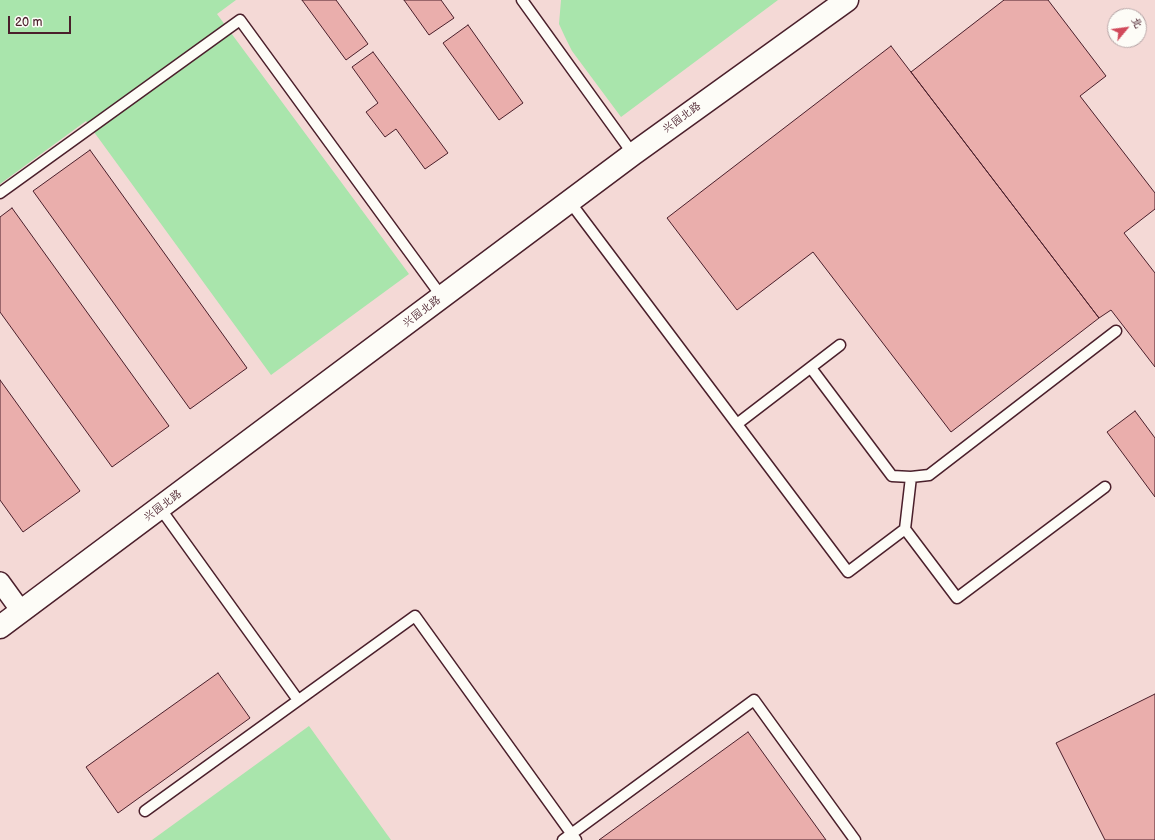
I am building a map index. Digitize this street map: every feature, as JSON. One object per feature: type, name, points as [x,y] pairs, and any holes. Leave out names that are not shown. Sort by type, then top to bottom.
[{"type":"main road","name":"兴园北路","points":[[0,627],[633,154],[847,0]]},
{"type":"street","points":[[0,582],[21,611]]},
{"type":"lane","points":[[522,0],[633,154]]},
{"type":"lane","points":[[0,194],[240,20],[442,297]]},
{"type":"lane","points":[[570,202],[848,572],[905,529]]},
{"type":"lane","points":[[811,368],[892,476],[911,477],[929,475],[1116,331]]},
{"type":"lane","points":[[737,424],[840,345]]},
{"type":"lane","points":[[911,477],[905,529],[957,598],[1105,487]]},
{"type":"lane","points":[[160,508],[298,700]]},
{"type":"lane","points":[[145,811],[415,616],[574,837]]},
{"type":"lane","points":[[563,840],[574,837],[754,700],[855,840]]},
{"type":"shaded area","points":[[0,0],[1155,0],[1155,840],[0,840]]},
{"type":"green space","points":[[0,0],[236,0],[217,14],[409,274],[271,375],[86,121],[0,184]]},
{"type":"green space","points":[[561,0],[778,0],[621,117],[572,51],[559,24]]},
{"type":"green space","points":[[309,726],[391,840],[152,840]]},
{"type":"building","points":[[302,0],[336,0],[368,44],[346,60]]},
{"type":"building","points":[[404,0],[441,0],[454,18],[429,35]]},
{"type":"building","points":[[1004,0],[1048,0],[1106,76],[1080,96],[1155,193],[1155,209],[1124,233],[1155,273],[1155,367],[1111,310],[1099,318],[911,72]]},
{"type":"building","points":[[468,25],[523,103],[499,120],[443,43]]},
{"type":"building","points":[[891,46],[1099,318],[951,432],[813,252],[737,310],[667,218]]},
{"type":"building","points":[[373,52],[448,153],[425,169],[396,129],[385,137],[366,112],[378,103],[352,67]]},
{"type":"building","points":[[90,150],[247,368],[190,409],[33,191]]},
{"type":"building","points":[[12,208],[169,426],[112,467],[0,312],[0,217]]},
{"type":"building","points":[[0,380],[80,491],[23,532],[0,500]]},
{"type":"building","points":[[1135,411],[1155,438],[1155,497],[1107,432]]},
{"type":"building","points":[[218,673],[250,718],[118,813],[86,767]]},
{"type":"building","points":[[1155,694],[1155,840],[1105,840],[1056,743]]},
{"type":"building","points":[[748,732],[826,840],[599,840]]}]
